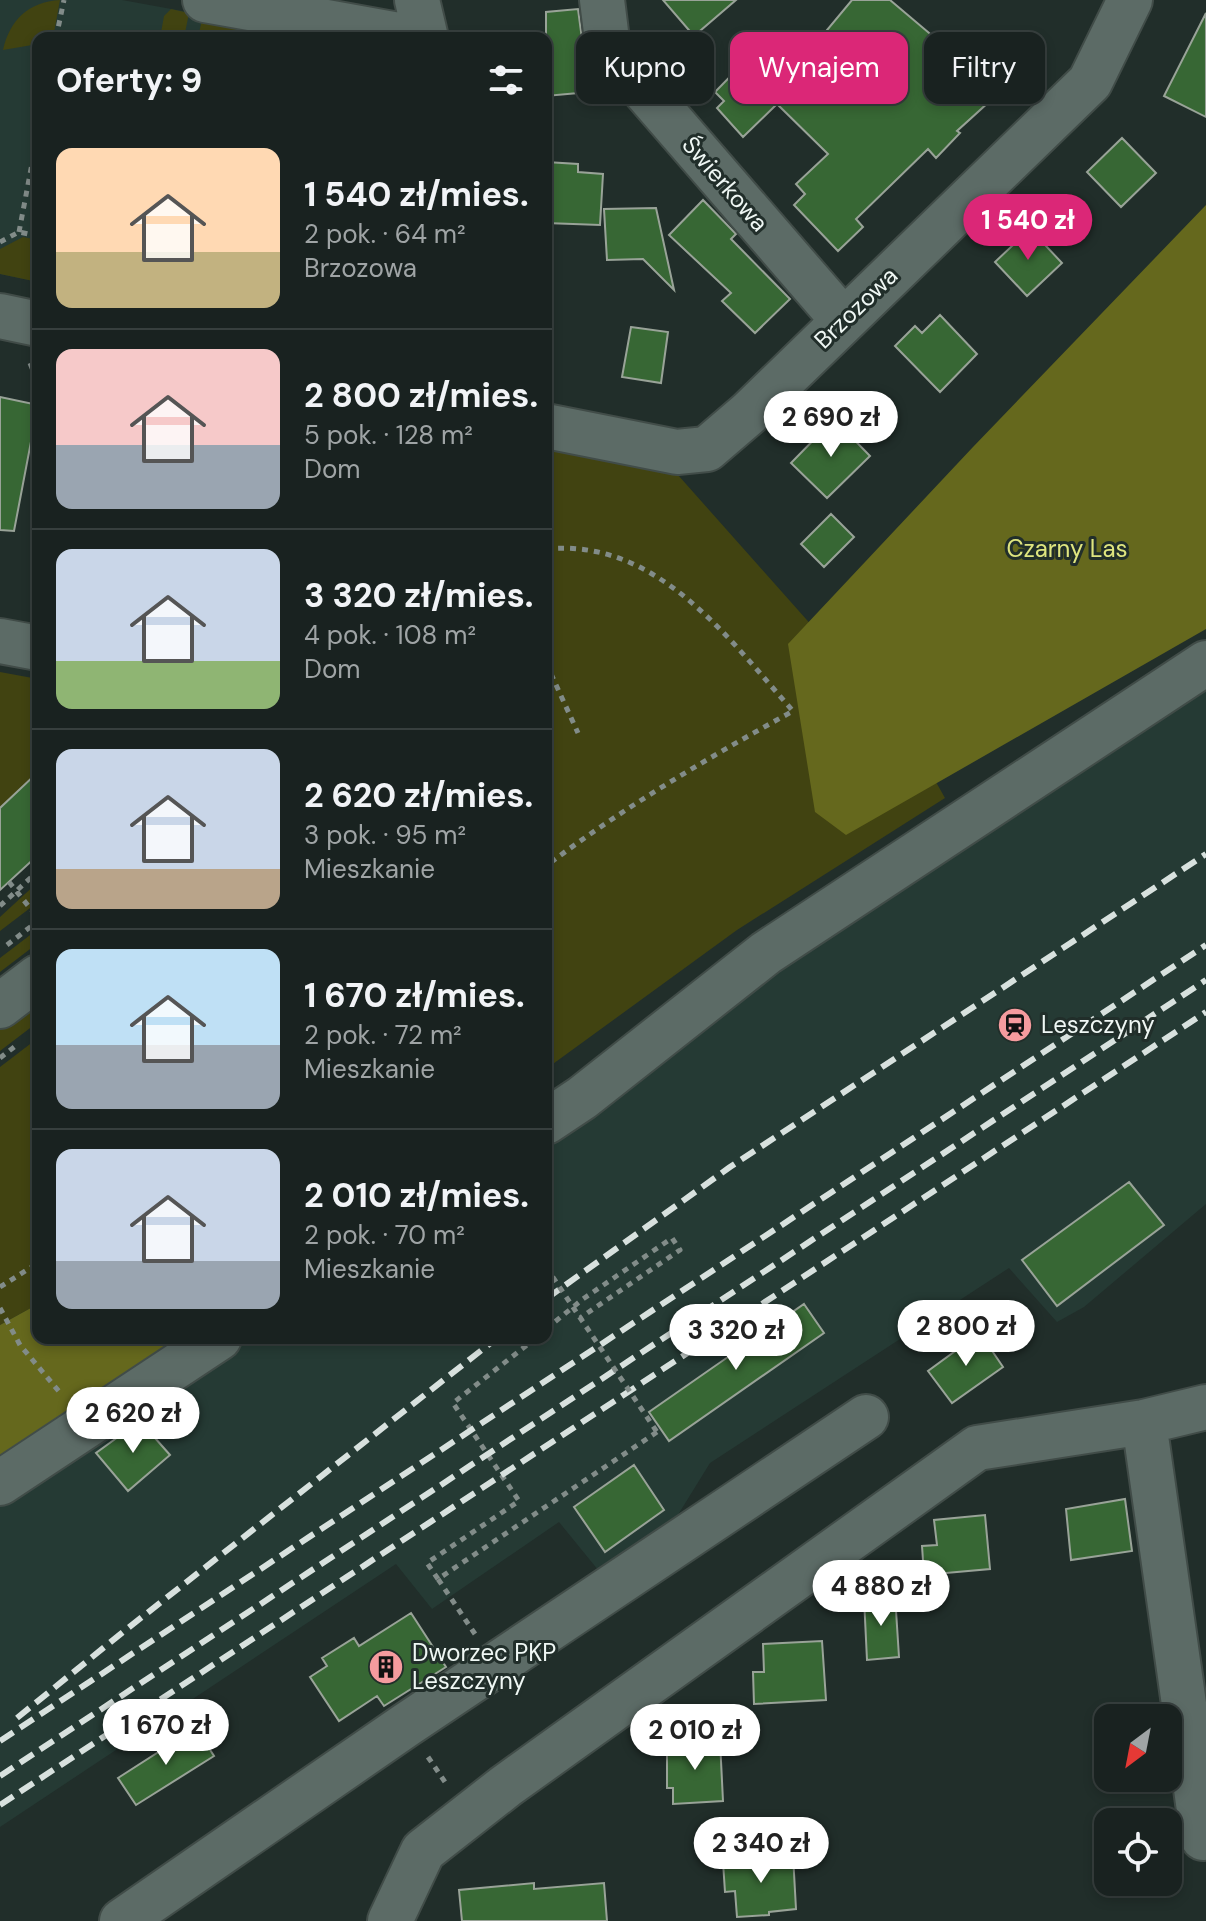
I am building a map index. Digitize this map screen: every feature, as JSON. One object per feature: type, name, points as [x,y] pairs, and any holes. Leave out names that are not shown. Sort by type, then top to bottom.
[{"type":"street","points":[[205,0],[382,32]]},
{"type":"street","points":[[417,0],[425,32]]},
{"type":"street","name":"Świerkowa","points":[[602,0],[608,48],[843,320]]},
{"type":"street","name":"Brzozowa","points":[[552,427],[677,452],[707,449],[749,413],[1090,82],[1130,0]]},
{"type":"street","points":[[0,316],[32,323]]},
{"type":"street","points":[[0,641],[32,647]]},
{"type":"street","points":[[552,1118],[582,1098],[766,953],[1206,663]]},
{"type":"street","points":[[0,1006],[32,982]]},
{"type":"street","points":[[0,1483],[210,1344]]},
{"type":"street","points":[[390,1921],[423,1851],[518,1777],[977,1448],[1144,1422],[1206,1407]]},
{"type":"street","points":[[122,1921],[406,1725],[866,1417]]},
{"type":"street","points":[[1144,1422],[1203,1838]]},
{"type":"path","points":[[57,32],[64,0]]},
{"type":"path","points":[[19,232],[32,164]]},
{"type":"path","points":[[0,242],[19,232],[32,235]]},
{"type":"path","points":[[552,549],[601,553],[637,564],[673,585],[732,643],[793,711],[660,788],[552,862]]},
{"type":"path","points":[[552,676],[578,733]]},
{"type":"path","points":[[0,906],[32,876]]},
{"type":"path","points":[[9,882],[32,912]]},
{"type":"path","points":[[0,950],[32,925]]},
{"type":"path","points":[[552,1324],[672,1238],[680,1250],[580,1318]]},
{"type":"path","points":[[0,1287],[32,1267]]},
{"type":"path","points":[[552,1276],[657,1432],[574,1488]]},
{"type":"path","points":[[0,1308],[20,1345],[87,1425]]},
{"type":"path","points":[[438,1579],[427,1563],[519,1501],[453,1403],[528,1344]]},
{"type":"shaded area","points":[[0,0],[122,0],[297,32],[32,32],[32,281],[0,274]]},
{"type":"shaded area","points":[[60,0],[54,32],[32,32],[32,45],[3,50],[10,30],[22,14],[49,1]]},
{"type":"shaded area","points":[[171,9],[189,13],[185,32],[161,32],[164,16]]},
{"type":"shaded area","points":[[203,15],[297,32],[199,32]]},
{"type":"shaded area","points":[[23,237],[32,239],[32,281],[0,274],[0,249]]},
{"type":"shaded area","points":[[552,442],[670,466],[910,736],[945,798],[737,930],[552,1065]]},
{"type":"shaded area","points":[[0,672],[32,678],[32,778],[0,808]]},
{"type":"shaded area","points":[[1206,677],[1206,1204],[1084,1307],[1057,1322],[1009,1268],[710,1463],[676,1518],[603,1576],[559,1522],[432,1609],[396,1564],[0,1827],[0,1493],[227,1344],[552,1344],[552,1131],[993,815]]},
{"type":"shaded area","points":[[32,888],[32,907],[0,931],[0,917]]},
{"type":"shaded area","points":[[32,934],[32,948],[0,972],[0,958]]},
{"type":"shaded area","points":[[32,1006],[32,1027],[0,1051],[0,1030]]},
{"type":"shaded area","points":[[32,1043],[32,1307],[0,1325],[0,1067]]},
{"type":"green space","name":"Czarny Las","points":[[1206,205],[1206,629],[846,835],[815,812],[788,644]]},
{"type":"green space","points":[[32,1307],[32,1344],[169,1344],[0,1467],[0,1325]]},
{"type":"building","points":[[663,0],[736,0],[699,32],[691,32]]},
{"type":"building","points":[[852,0],[890,0],[928,32],[924,32],[924,104],[987,104],[957,131],[960,133],[936,158],[928,149],[856,219],[863,227],[838,251],[794,205],[805,194],[796,184],[828,154],[777,104],[908,104],[908,32],[825,32]]},
{"type":"building","points":[[578,9],[581,32],[576,32],[576,93],[552,95],[552,32],[546,32],[546,12]]},
{"type":"building","points":[[1206,13],[1206,117],[1164,96]]},
{"type":"building","points":[[730,77],[730,104],[777,104],[743,137],[717,108],[724,101],[715,92]]},
{"type":"building","points":[[1122,138],[1156,173],[1121,207],[1087,172]]},
{"type":"building","points":[[552,162],[578,164],[578,172],[603,174],[600,225],[552,223]]},
{"type":"building","points":[[703,200],[736,234],[731,239],[790,299],[755,333],[722,301],[731,293],[669,235]]},
{"type":"building","points":[[656,208],[674,290],[643,259],[607,260],[604,209]]},
{"type":"building","points":[[1030,229],[1062,263],[1027,296],[995,262]]},
{"type":"building","points":[[940,315],[977,354],[940,392],[895,346],[915,326],[922,333]]},
{"type":"building","points":[[631,327],[668,332],[661,383],[622,377]]},
{"type":"building","points":[[0,397],[32,404],[32,436],[14,531],[0,530]]},
{"type":"building","points":[[834,419],[870,456],[827,498],[791,463]]},
{"type":"building","points":[[831,514],[854,537],[824,567],[801,544]]},
{"type":"building","points":[[32,778],[32,861],[0,890],[0,808]]},
{"type":"building","points":[[1129,1182],[1164,1225],[1057,1306],[1022,1260]]},
{"type":"building","points":[[804,1304],[824,1333],[669,1441],[649,1412]]},
{"type":"building","points":[[980,1333],[1003,1367],[952,1403],[928,1371]]},
{"type":"building","points":[[140,1421],[170,1455],[128,1491],[96,1453]]},
{"type":"building","points":[[634,1465],[664,1510],[605,1552],[574,1507]]},
{"type":"building","points":[[1125,1499],[1132,1551],[1071,1560],[1066,1509]]},
{"type":"building","points":[[985,1515],[990,1569],[924,1575],[922,1546],[937,1545],[934,1520]]},
{"type":"building","points":[[895,1595],[899,1657],[867,1660],[864,1598]]},
{"type":"building","name":"Dworzec PKP Leszczyny","points":[[411,1613],[446,1667],[384,1706],[377,1696],[339,1721],[310,1677],[327,1666],[322,1658],[354,1638],[359,1646]]},
{"type":"building","points":[[822,1641],[826,1700],[754,1704],[753,1672],[764,1672],[763,1644]]},
{"type":"building","points":[[196,1728],[214,1756],[136,1805],[118,1778]]},
{"type":"building","points":[[720,1741],[723,1801],[673,1804],[673,1788],[667,1788],[667,1744]]},
{"type":"building","points":[[793,1855],[796,1909],[737,1917],[735,1891],[725,1892],[723,1862]]},
{"type":"building","points":[[534,1883],[534,1889],[604,1883],[607,1921],[462,1921],[459,1890]]},
{"type":"railway","points":[[552,1295],[730,1167],[1206,854]]},
{"type":"railway","points":[[0,1741],[1206,945]]},
{"type":"railway","points":[[0,1776],[1206,980]]},
{"type":"railway","points":[[0,1805],[1206,1012]]},
{"type":"railway","points":[[17,1718],[489,1344]]},
{"type":"place","name":"Leszczyny","points":[[1015,1025]]},
{"type":"place","name":"Dworzec PKP Leszczyny","points":[[386,1667]]}]
